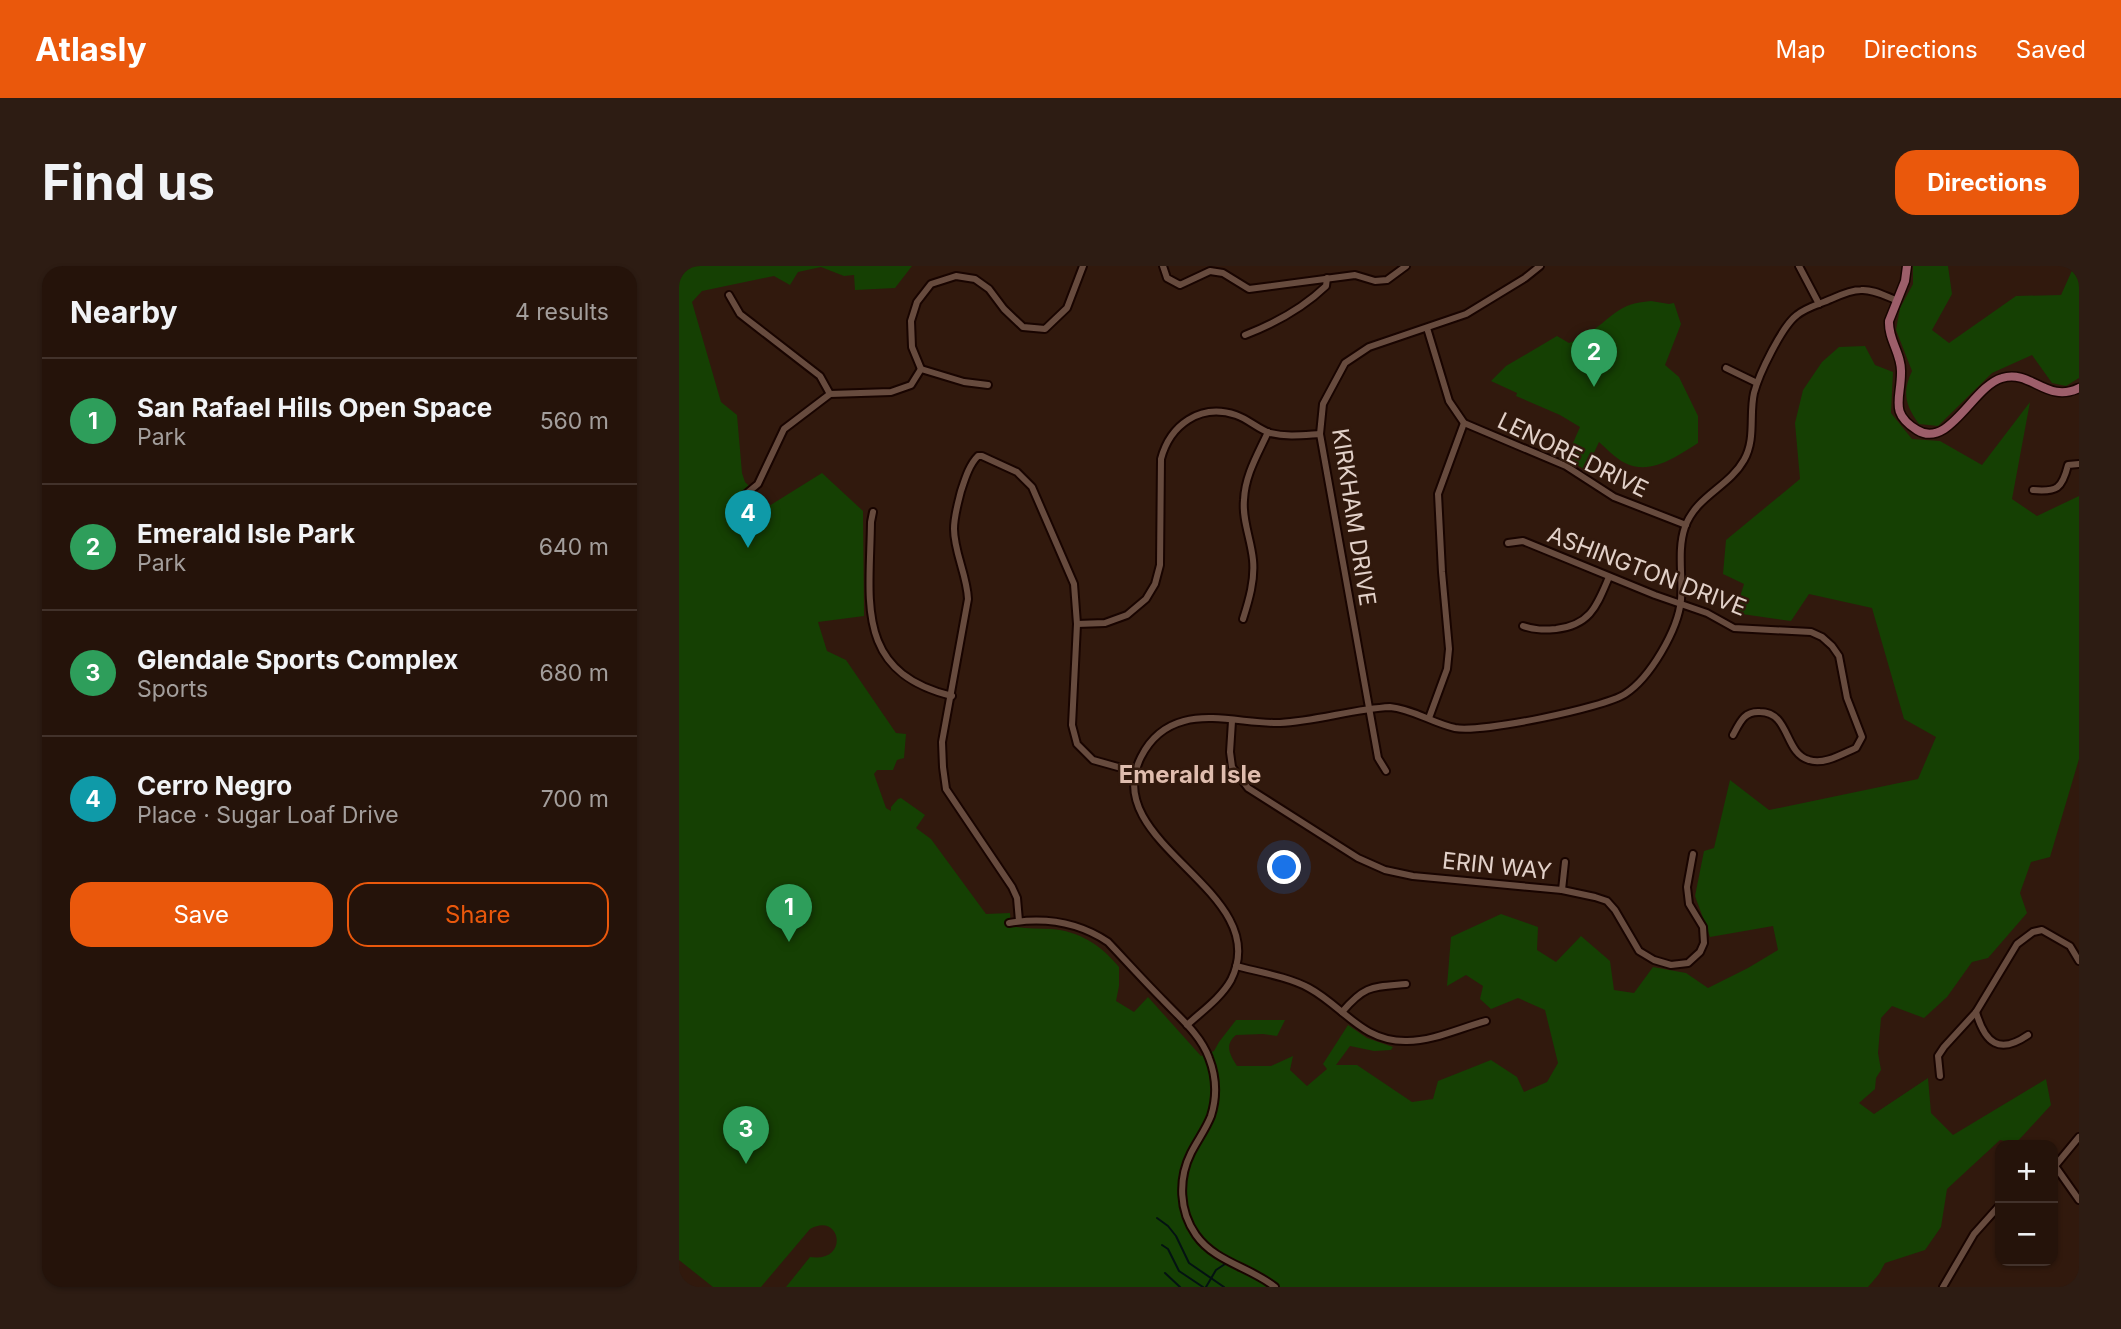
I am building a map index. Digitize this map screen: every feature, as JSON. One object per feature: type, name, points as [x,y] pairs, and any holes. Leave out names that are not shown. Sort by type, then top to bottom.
[{"type":"main road","points":[[1907,266],[1905,281],[1896,300],[1889,328],[1901,365],[1897,405],[1902,418],[1921,433],[1934,435],[1944,430],[1977,396],[2001,378],[2013,376],[2029,380],[2039,387],[2060,394],[2079,388]]},
{"type":"street","points":[[921,369],[912,347],[911,321],[917,302],[931,284],[956,276],[975,279],[989,289],[1023,327],[1045,328],[1067,308],[1083,266]]},
{"type":"street","points":[[1163,266],[1167,278],[1180,285],[1210,271],[1223,273],[1249,289],[1356,275],[1375,281],[1387,280],[1406,266]]},
{"type":"street","name":"KIRKHAM DRIVE","points":[[1386,771],[1378,758],[1320,434],[1323,404],[1345,363],[1369,347],[1466,314],[1540,266]]},
{"type":"street","points":[[1799,266],[1819,304]]},
{"type":"street","points":[[1245,335],[1298,310],[1326,285],[1327,278]]},
{"type":"street","points":[[1187,1025],[1221,993],[1232,978],[1238,943],[1226,912],[1144,819],[1138,808],[1136,772],[1150,742],[1166,729],[1185,720],[1279,723],[1369,709],[1399,708],[1456,728],[1475,729],[1588,708],[1615,699],[1637,685],[1656,662],[1675,623],[1681,603],[1681,549],[1686,525],[1694,510],[1729,480],[1745,459],[1751,440],[1753,396],[1757,383],[1790,320],[1800,312],[1862,289],[1896,300]]},
{"type":"street","points":[[729,295],[740,314],[820,376],[830,394]]},
{"type":"street","name":"LENORE DRIVE","points":[[1427,328],[1449,401],[1464,423],[1566,466],[1614,497],[1686,525]]},
{"type":"street","points":[[1726,368],[1757,383]]},
{"type":"street","points":[[921,369],[964,382],[988,384]]},
{"type":"street","points":[[741,498],[758,484],[784,429],[830,394],[891,392],[911,385],[921,369]]},
{"type":"street","points":[[1077,624],[1105,622],[1127,615],[1146,599],[1155,584],[1160,565],[1161,459],[1171,434],[1184,422],[1213,412],[1238,416],[1268,432],[1288,436],[1320,434]]},
{"type":"street","points":[[1429,718],[1447,669],[1449,649],[1438,494],[1464,423]]},
{"type":"street","points":[[1243,620],[1253,579],[1252,552],[1244,513],[1245,488],[1250,469],[1268,432]]},
{"type":"street","points":[[1019,921],[1017,898],[1011,885],[946,789],[943,767],[942,742],[968,599],[955,536],[955,518],[964,483],[978,456],[1017,472],[1032,486],[1074,584],[1077,624],[1072,725],[1080,749],[1093,760],[1136,772]]},
{"type":"street","points":[[2033,490],[2056,489],[2064,480],[2068,465],[2079,464]]},
{"type":"street","points":[[873,512],[871,614],[878,643],[891,664],[907,678],[924,688],[952,696]]},
{"type":"street","name":"ASHINGTON DRIVE","points":[[1508,543],[1523,541],[1654,595],[1707,613],[1740,629],[1811,632],[1832,646],[1839,656],[1847,698],[1861,729],[1862,737],[1856,748],[1821,762],[1809,761],[1800,757],[1782,724],[1765,711],[1751,712],[1742,718],[1733,735]]},
{"type":"street","points":[[1523,625],[1535,630],[1568,628],[1580,622],[1590,615],[1597,605],[1609,577]]},
{"type":"street","name":"ERIN WAY","points":[[1232,721],[1232,767],[1248,788],[1358,858],[1385,870],[1413,876],[1562,890],[1607,901],[1615,909],[1639,951],[1654,960],[1671,965],[1688,963],[1700,953],[1704,943],[1703,927],[1689,904],[1687,887],[1693,855]]},
{"type":"street","points":[[1562,890],[1565,862]]},
{"type":"street","points":[[1009,923],[1061,922],[1081,927],[1100,937],[1195,1035],[1208,1054],[1214,1074],[1215,1092],[1211,1114],[1190,1155],[1183,1179],[1182,1194],[1188,1222],[1196,1236],[1211,1251],[1275,1287]]},
{"type":"street","points":[[1940,1076],[1938,1056],[1976,1013],[2017,944],[2033,932],[2042,930],[2070,946],[2079,961]]},
{"type":"street","points":[[1236,966],[1302,984],[1361,1029],[1382,1038],[1406,1041],[1425,1039],[1486,1021]]},
{"type":"street","points":[[1342,1012],[1363,991],[1373,987],[1406,984]]},
{"type":"street","points":[[1976,1013],[1985,1035],[1997,1045],[2012,1044],[2028,1035]]},
{"type":"street","points":[[2058,1162],[2079,1137]]},
{"type":"street","points":[[2058,1172],[2079,1200]]},
{"type":"street","points":[[1943,1287],[1974,1234],[1995,1211]]},
{"type":"green space","points":[[679,266],[912,266],[895,288],[855,290],[854,275],[844,276],[821,267],[798,272],[790,285],[774,276],[702,291],[692,302],[721,402],[737,415],[745,482],[769,506],[822,473],[863,511],[864,616],[818,622],[827,651],[846,660],[896,733],[906,734],[904,758],[897,760],[893,770],[877,770],[874,774],[886,808],[891,811],[891,807],[901,798],[925,815],[916,828],[931,839],[986,914],[1010,913],[1011,926],[1061,930],[1080,936],[1105,952],[1119,967],[1116,1001],[1134,1012],[1148,997],[1201,1056],[1214,1051],[1236,1020],[1285,1020],[1277,1036],[1236,1035],[1229,1046],[1230,1054],[1237,1066],[1271,1066],[1293,1056],[1290,1070],[1307,1086],[1327,1069],[1323,1064],[1348,1025],[1367,1038],[1393,1047],[1391,1050],[1374,1051],[1350,1046],[1336,1065],[1357,1065],[1412,1102],[1433,1099],[1438,1081],[1491,1060],[1517,1077],[1524,1092],[1547,1082],[1558,1063],[1545,1010],[1518,998],[1491,1009],[1480,999],[1483,986],[1466,975],[1447,986],[1451,937],[1501,914],[1538,927],[1537,950],[1556,962],[1581,936],[1610,961],[1614,990],[1634,993],[1653,967],[1686,973],[1708,988],[1778,950],[1773,926],[1710,937],[1695,896],[1704,851],[1714,848],[1730,780],[1769,810],[1918,779],[1936,737],[1904,719],[1872,608],[1809,594],[1791,621],[1735,613],[1744,584],[1723,574],[1726,540],[1800,479],[1795,423],[1803,390],[1822,362],[1839,347],[1865,346],[1875,365],[1893,372],[1891,413],[1912,439],[1940,441],[1982,465],[2030,402],[2012,499],[2037,516],[2079,496],[2079,759],[2050,857],[2031,862],[2020,893],[2027,913],[1988,958],[1972,962],[1947,997],[1924,1018],[1892,1006],[1881,1018],[1878,1053],[1881,1070],[1876,1078],[1875,1089],[1859,1103],[1874,1114],[1928,1078],[1931,1113],[1953,1135],[2046,1079],[2051,1105],[2019,1140],[1995,1140],[1995,1145],[1947,1189],[1941,1227],[1925,1250],[1885,1263],[1868,1287],[786,1287],[810,1257],[823,1257],[831,1253],[836,1246],[837,1238],[834,1232],[821,1225],[810,1229],[761,1287],[713,1287],[679,1260]]},
{"type":"green space","points":[[1913,266],[1948,266],[1952,294],[1932,330],[1949,343],[2016,296],[2061,295],[2074,266],[2079,266],[2079,378],[2066,386],[2052,383],[2032,355],[1992,373],[1938,426],[1919,424],[1908,404],[1906,392],[1912,371],[1896,330],[1900,308],[1913,284]]},
{"type":"green space","points":[[1651,301],[1674,303],[1681,324],[1665,365],[1679,377],[1698,416],[1698,443],[1663,463],[1644,467],[1625,463],[1599,442],[1586,470],[1566,459],[1580,427],[1491,381],[1506,366],[1557,336],[1569,343],[1623,308]]},
{"type":"waterway","points":[[1157,1218],[1176,1236],[1189,1263],[1224,1287]]},
{"type":"waterway","points":[[1162,1245],[1168,1249],[1179,1271],[1203,1287]]},
{"type":"waterway","points":[[1206,1287],[1216,1270],[1225,1264]]},
{"type":"waterway","points":[[1165,1273],[1180,1287]]},
{"type":"place","name":"Emerald Isle Park","points":[[1594,387]]},
{"type":"place","name":"Cerro Negro","points":[[748,548]]},
{"type":"place","name":"San Rafael Hills Open Space","points":[[789,942]]},
{"type":"place","name":"Glendale Sports Complex","points":[[746,1164]]},
{"type":"district","name":"Emerald Isle","points":[[1190,775]]}]
